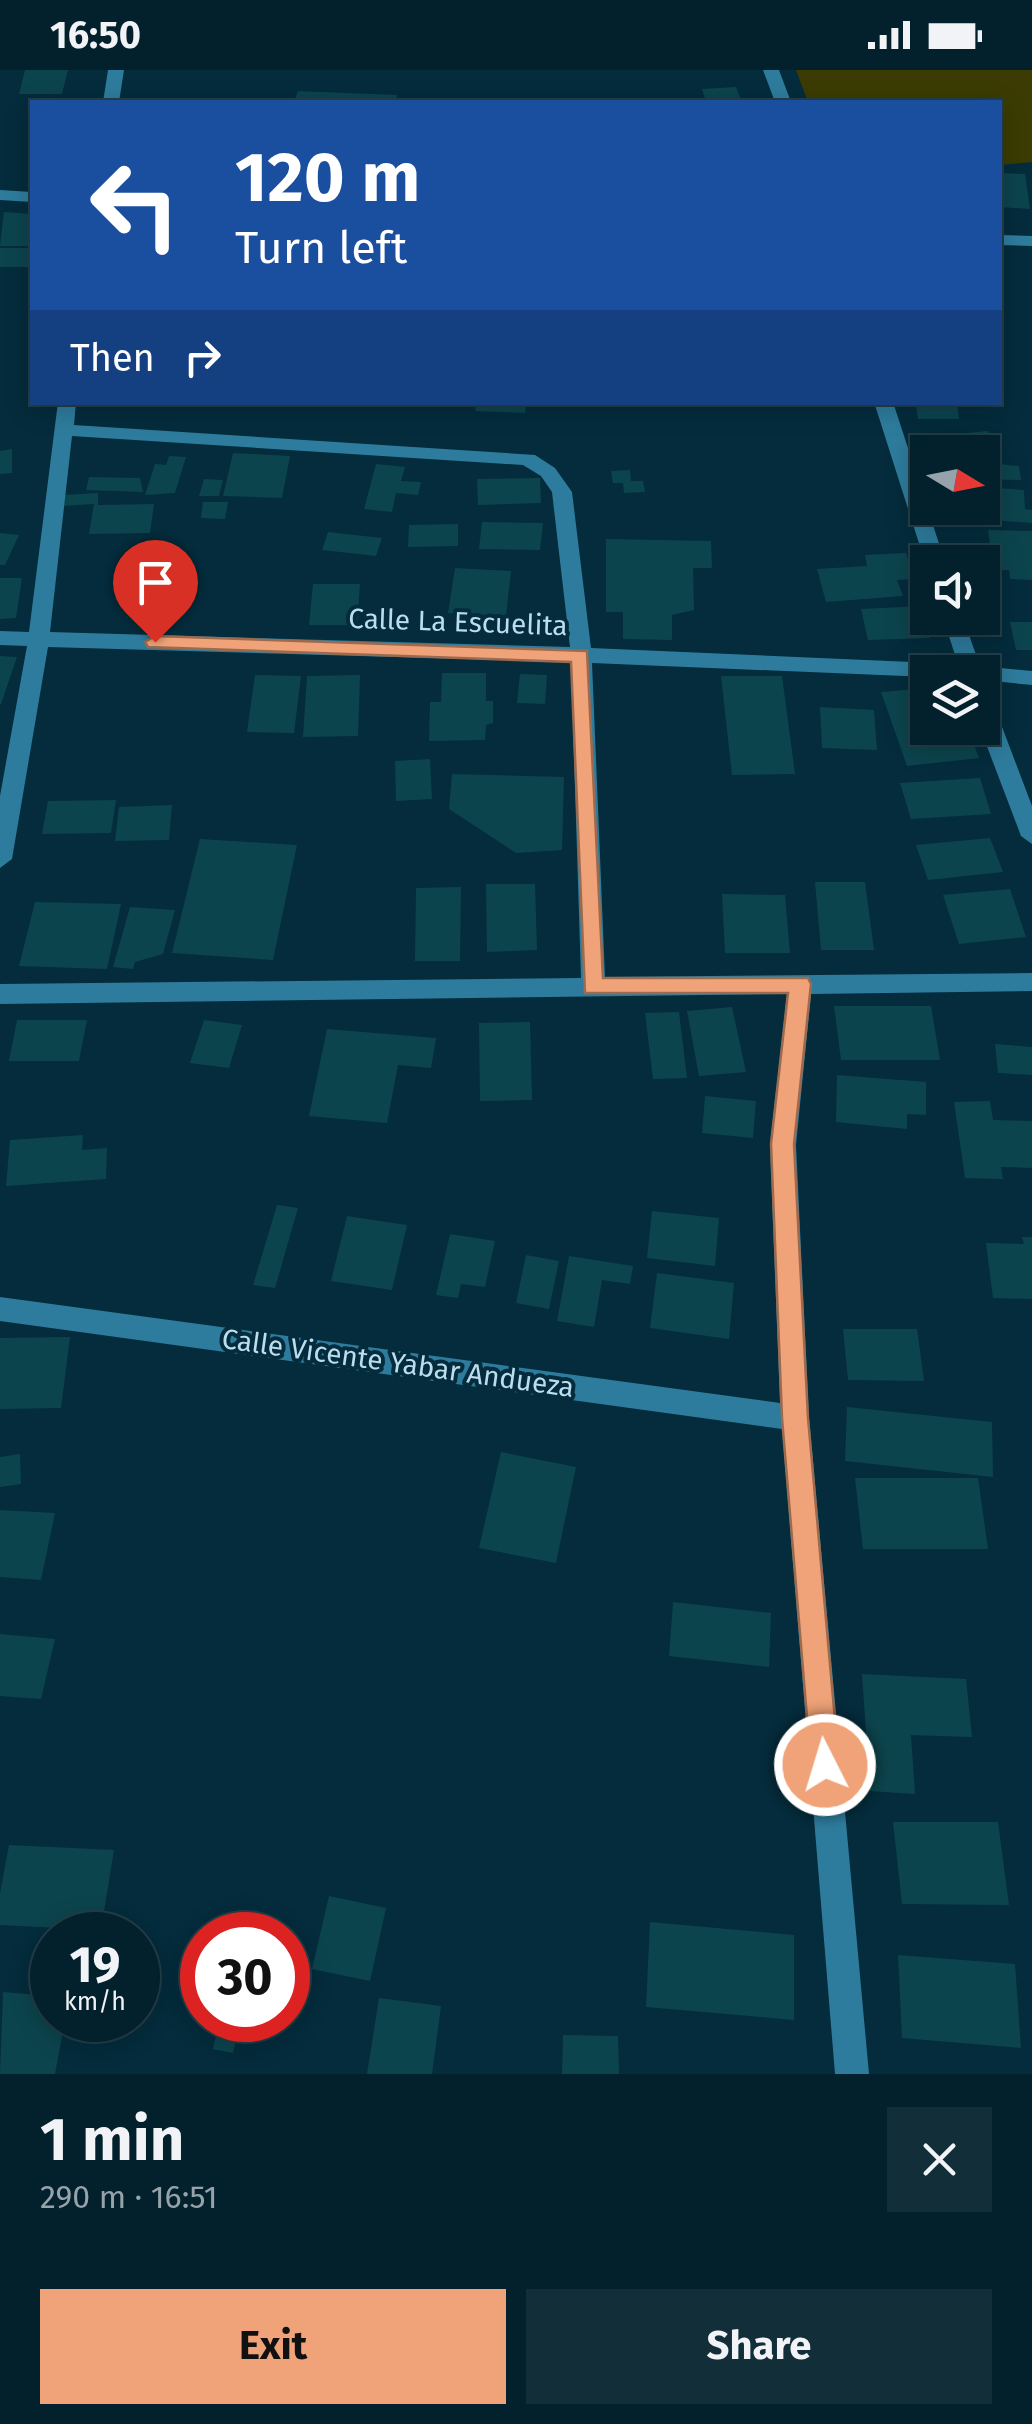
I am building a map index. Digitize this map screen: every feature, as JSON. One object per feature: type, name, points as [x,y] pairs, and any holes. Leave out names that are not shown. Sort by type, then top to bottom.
[{"type":"street","points":[[112,100],[116,70]]},
{"type":"street","points":[[772,70],[782,100]]},
{"type":"street","points":[[0,195],[30,197]]},
{"type":"street","points":[[1002,240],[1032,241]]},
{"type":"street","points":[[0,859],[38,638],[67,405]]},
{"type":"street","points":[[884,405],[929,545]]},
{"type":"street","points":[[63,430],[528,459],[548,472],[562,492],[580,655],[592,987]]},
{"type":"street","name":"Calle La Escuelita","points":[[0,638],[910,669]]},
{"type":"street","points":[[1000,675],[1032,678]]},
{"type":"street","points":[[998,745],[1032,836]]},
{"type":"street","points":[[0,994],[1032,982]]},
{"type":"street","points":[[800,984],[782,1144],[795,1418],[852,2074]]},
{"type":"street","name":"Calle Vicente Yabar Andueza","points":[[0,1309],[795,1418]]},
{"type":"shaded area","points":[[796,70],[1032,70],[1032,162],[1002,165],[1002,100],[807,100]]},
{"type":"building","points":[[25,70],[68,70],[62,94],[19,94]]},
{"type":"building","points":[[736,87],[741,100],[705,100],[702,89]]},
{"type":"building","points":[[298,91],[397,95],[396,100],[295,100]]},
{"type":"building","points":[[1002,173],[1025,174],[1030,209],[1002,207]]},
{"type":"building","points":[[4,212],[30,214],[30,246],[0,246]]},
{"type":"building","points":[[0,248],[30,248],[30,267],[0,267]]},
{"type":"building","points":[[476,405],[526,405],[525,413],[475,411]]},
{"type":"building","points":[[916,405],[957,405],[959,419],[918,419]]},
{"type":"building","points":[[988,431],[990,435],[944,435]]},
{"type":"building","points":[[12,449],[12,473],[0,474],[0,451]]},
{"type":"building","points":[[233,453],[290,456],[282,498],[223,496]]},
{"type":"building","points":[[169,456],[186,457],[175,493],[145,495],[155,464],[166,465]]},
{"type":"building","points":[[376,464],[405,467],[401,481],[421,482],[418,495],[396,493],[392,512],[364,509]]},
{"type":"building","points":[[1000,464],[1019,466],[1021,480],[1000,479]]},
{"type":"building","points":[[630,470],[631,481],[643,481],[645,492],[624,493],[623,483],[613,483],[611,471]]},
{"type":"building","points":[[89,477],[140,478],[143,492],[86,490]]},
{"type":"building","points":[[540,478],[541,503],[478,505],[477,479]]},
{"type":"building","points":[[204,479],[223,480],[219,496],[199,496]]},
{"type":"building","points":[[1000,488],[1024,490],[1025,509],[1032,510],[1032,523],[1000,521]]},
{"type":"building","points":[[98,493],[98,505],[154,504],[150,533],[89,534],[94,504],[63,506],[63,495]]},
{"type":"building","points":[[203,502],[228,502],[225,519],[201,518]]},
{"type":"building","points":[[482,522],[543,523],[540,550],[479,549]]},
{"type":"building","points":[[458,524],[458,546],[408,547],[409,525]]},
{"type":"building","points":[[988,530],[1032,531],[1032,580],[1010,579],[1009,570],[1000,570],[1000,545],[990,545]]},
{"type":"building","points":[[328,532],[382,538],[376,556],[322,550]]},
{"type":"building","points":[[0,533],[19,535],[5,565],[0,565]]},
{"type":"building","points":[[606,539],[711,541],[712,568],[693,568],[694,610],[672,615],[672,640],[623,639],[623,612],[606,612]]},
{"type":"building","points":[[906,553],[910,579],[897,580],[903,596],[826,602],[817,569],[867,566],[865,555]]},
{"type":"building","points":[[455,568],[511,571],[506,616],[448,613]]},
{"type":"building","points":[[0,578],[22,578],[16,618],[0,619]]},
{"type":"building","points":[[313,584],[360,584],[357,625],[309,625]]},
{"type":"building","points":[[910,607],[910,635],[930,638],[868,640],[861,609]]},
{"type":"building","points":[[1010,622],[1032,622],[1032,650],[1016,650]]},
{"type":"building","points":[[0,656],[17,657],[1,704],[0,704]]},
{"type":"building","points":[[442,673],[486,673],[486,701],[493,701],[493,723],[486,725],[485,740],[429,741],[430,702],[441,702]]},
{"type":"building","points":[[520,674],[547,675],[545,704],[517,703]]},
{"type":"building","points":[[255,675],[301,676],[294,733],[247,732]]},
{"type":"building","points":[[360,675],[358,736],[303,737],[307,676]]},
{"type":"building","points":[[721,676],[782,676],[795,774],[732,775]]},
{"type":"building","points":[[910,690],[910,745],[974,745],[979,758],[907,766],[881,692]]},
{"type":"building","points":[[820,707],[874,710],[877,750],[822,748]]},
{"type":"building","points":[[430,759],[432,799],[396,801],[395,761]]},
{"type":"building","points":[[452,774],[564,777],[562,850],[516,853],[449,809]]},
{"type":"building","points":[[980,778],[991,814],[911,819],[900,783]]},
{"type":"building","points":[[116,800],[111,833],[42,834],[48,801]]},
{"type":"building","points":[[172,805],[169,840],[115,841],[119,807]]},
{"type":"building","points":[[990,838],[1003,872],[928,880],[916,845]]},
{"type":"building","points":[[200,839],[297,845],[273,960],[172,953]]},
{"type":"building","points":[[815,882],[865,882],[874,950],[821,950]]},
{"type":"building","points":[[486,884],[535,884],[537,950],[487,952]]},
{"type":"building","points":[[461,887],[460,961],[415,961],[416,888]]},
{"type":"building","points":[[1010,889],[1026,937],[959,944],[943,895]]},
{"type":"building","points":[[722,894],[785,895],[790,953],[725,953]]},
{"type":"building","points":[[35,902],[121,904],[107,969],[19,966]]},
{"type":"building","points":[[130,907],[175,910],[163,954],[135,962],[133,969],[113,967]]},
{"type":"building","points":[[834,1006],[931,1006],[940,1060],[841,1060]]},
{"type":"building","points":[[732,1007],[746,1072],[699,1076],[687,1011]]},
{"type":"building","points":[[679,1012],[687,1078],[653,1079],[645,1013]]},
{"type":"building","points":[[17,1020],[87,1020],[79,1061],[9,1061]]},
{"type":"building","points":[[204,1020],[242,1025],[229,1068],[190,1063]]},
{"type":"building","points":[[530,1022],[532,1100],[480,1101],[479,1023]]},
{"type":"building","points":[[327,1029],[436,1038],[431,1068],[398,1065],[387,1123],[309,1116]]},
{"type":"building","points":[[995,1044],[1032,1047],[1032,1075],[998,1073]]},
{"type":"building","points":[[837,1075],[926,1082],[926,1115],[907,1114],[907,1129],[836,1122]]},
{"type":"building","points":[[705,1096],[756,1101],[753,1138],[702,1133]]},
{"type":"building","points":[[990,1101],[993,1120],[1032,1121],[1032,1168],[1001,1167],[1003,1179],[965,1178],[954,1102]]},
{"type":"building","points":[[83,1135],[82,1150],[107,1148],[106,1179],[6,1186],[10,1140]]},
{"type":"building","points":[[277,1205],[298,1208],[275,1288],[253,1285]]},
{"type":"building","points":[[652,1211],[719,1218],[715,1266],[647,1258]]},
{"type":"building","points":[[347,1216],[407,1225],[392,1290],[331,1281]]},
{"type":"building","points":[[450,1234],[495,1241],[485,1287],[461,1284],[458,1298],[436,1295]]},
{"type":"building","points":[[1022,1237],[1032,1237],[1032,1299],[993,1298],[986,1243],[1024,1244]]},
{"type":"building","points":[[526,1255],[559,1261],[549,1309],[516,1303]]},
{"type":"building","points":[[569,1256],[633,1266],[630,1284],[602,1280],[594,1327],[557,1321]]},
{"type":"building","points":[[657,1273],[734,1283],[729,1339],[650,1328]]},
{"type":"building","points":[[843,1329],[917,1329],[924,1381],[848,1380]]},
{"type":"building","points":[[70,1337],[61,1408],[0,1409],[0,1338]]},
{"type":"building","points":[[847,1407],[992,1422],[993,1477],[845,1461]]},
{"type":"building","points":[[501,1452],[576,1467],[556,1563],[479,1548]]},
{"type":"building","points":[[20,1454],[21,1484],[0,1487],[0,1457]]},
{"type":"building","points":[[855,1478],[978,1478],[988,1549],[863,1549]]},
{"type":"building","points":[[0,1510],[55,1513],[41,1580],[0,1577]]},
{"type":"building","points":[[673,1602],[771,1613],[769,1667],[669,1656]]},
{"type":"building","points":[[0,1634],[55,1639],[41,1699],[0,1696]]},
{"type":"building","points":[[862,1674],[966,1679],[972,1737],[911,1735],[915,1794],[870,1791]]},
{"type":"building","points":[[893,1822],[998,1822],[1009,1905],[902,1904]]},
{"type":"building","points":[[9,1845],[114,1850],[104,1912],[30,1912],[30,1926],[0,1925],[0,1893]]},
{"type":"building","points":[[329,1896],[386,1908],[370,1981],[312,1969]]},
{"type":"building","points":[[650,1922],[794,1935],[794,2020],[646,2007]]},
{"type":"building","points":[[898,1955],[1015,1964],[1021,2048],[902,2038]]},
{"type":"building","points":[[3,1992],[30,1994],[30,2042],[61,2042],[55,2074],[0,2074]]},
{"type":"building","points":[[379,1998],[441,2006],[432,2074],[367,2074]]},
{"type":"building","points":[[563,2035],[618,2036],[619,2074],[562,2074]]},
{"type":"building","points":[[215,2042],[236,2042],[233,2053],[213,2049]]},
{"type":"route","points":[[155,642],[580,655],[592,987],[800,984],[782,1144],[795,1418],[825,1765]]}]
